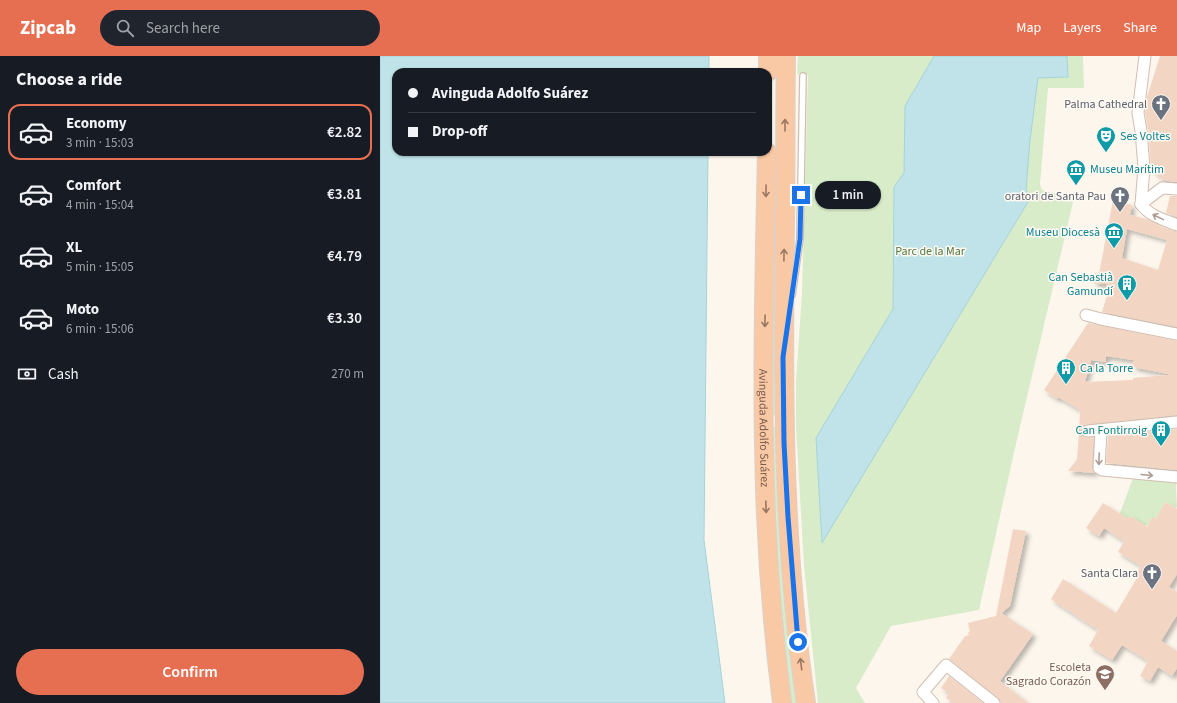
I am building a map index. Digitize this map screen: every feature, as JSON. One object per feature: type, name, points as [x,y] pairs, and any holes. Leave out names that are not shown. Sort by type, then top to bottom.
[{"type":"highway","points":[[768,56],[768,68]]},
{"type":"highway","name":"Avinguda Adolfo Suárez","points":[[786,56],[783,357],[784,443],[794,599],[806,703]]},
{"type":"highway","name":"Avinguda Adolfo Suárez","points":[[767,156],[764,413],[765,493],[771,593],[782,703]]},
{"type":"street","points":[[1145,56],[1138,113],[1144,168],[1141,204],[1155,216],[1177,225]]},
{"type":"street","points":[[1141,204],[1162,188],[1177,189]]},
{"type":"street","points":[[1086,315],[1151,330],[1159,330],[1177,334]]},
{"type":"street","points":[[1088,431],[1101,431],[1177,422]]},
{"type":"street","points":[[1101,431],[1099,468],[1102,470],[1177,477]]},
{"type":"street","points":[[933,703],[923,692],[946,665],[994,703]]},
{"type":"lane","points":[[791,302],[800,239],[803,76]]},
{"type":"lane","points":[[783,357],[790,310]]},
{"type":"green space","points":[[776,56],[780,56],[776,415],[771,415]]},
{"type":"green space","name":"Parc de la Mar","points":[[798,56],[1083,56],[1084,88],[1048,88],[1040,185],[1042,190],[1074,198],[1018,435],[979,610],[891,626],[856,688],[865,703],[818,703],[804,566],[796,426],[796,381],[802,293],[808,75],[797,74]]},
{"type":"green space","points":[[772,427],[777,427],[798,703],[790,703],[782,634],[775,530]]},
{"type":"green space","points":[[1133,478],[1177,480],[1176,508],[1165,502],[1160,513],[1151,524],[1148,525],[1141,524],[1131,516],[1129,519],[1120,513]]},
{"type":"water","points":[[380,56],[709,56],[709,68],[392,68],[392,156],[708,156],[704,540],[725,703],[380,703]]},
{"type":"water","points":[[934,56],[1067,56],[1068,77],[1038,78],[1030,140],[1026,190],[1031,197],[822,543],[816,438],[893,309],[894,187],[904,173],[905,106]]},
{"type":"building","name":"Palma Cathedral","points":[[1160,56],[1177,56],[1177,182],[1161,179],[1151,168],[1145,113],[1147,97]]},
{"type":"building","points":[[1170,196],[1177,196],[1177,217],[1166,213]]},
{"type":"building","name":"Museu Diocesà","points":[[1113,200],[1132,205],[1130,215],[1147,219],[1160,226],[1177,232],[1177,327],[1102,312],[1110,286],[1106,286],[1106,284],[1094,284],[1095,273],[1099,274]],"holes":[[[1127,229],[1167,240],[1158,270],[1122,258]]]},
{"type":"building","points":[[1088,323],[1177,341],[1177,415],[1084,425],[1082,428],[1083,435],[1086,438],[1094,437],[1092,468],[1095,473],[1068,471],[1077,459],[1080,410],[1058,397],[1057,399],[1044,390]],"holes":[[[1106,356],[1133,360],[1133,367],[1168,375],[1133,378],[1133,380],[1085,382],[1091,360],[1106,362]]]},
{"type":"building","points":[[1177,429],[1177,470],[1106,463],[1108,436]]},
{"type":"building","name":"Santa Clara","points":[[1165,502],[1177,509],[1177,574],[1169,587],[1177,592],[1177,615],[1161,641],[1177,651],[1177,668],[1172,676],[1158,667],[1150,681],[1140,676],[1148,661],[1122,645],[1112,660],[1089,646],[1098,630],[1051,599],[1063,579],[1116,613],[1137,578],[1134,577],[1141,566],[1118,552],[1124,541],[1104,528],[1099,536],[1086,528],[1103,503],[1129,519],[1131,516],[1147,527],[1152,517],[1156,519]]},
{"type":"building","points":[[1013,529],[1026,531],[1010,606],[1001,613],[1033,634],[1000,681],[1028,703],[1001,703],[998,698],[949,659],[965,636],[969,635],[968,632],[970,632],[968,623],[996,616]]},
{"type":"building","points":[[949,676],[983,703],[953,703],[946,698],[949,693],[941,688]]},
{"type":"tunnel","points":[[1079,431],[1088,431]]},
{"type":"place","name":"Palma Cathedral","points":[[1161,121]]},
{"type":"place","name":"Ses Voltes","points":[[1106,153]]},
{"type":"place","name":"Museu Marítim","points":[[1076,186]]},
{"type":"place","name":"oratori de Santa Pau","points":[[1120,213]]},
{"type":"place","name":"Museu Diocesà","points":[[1114,249]]},
{"type":"place","name":"Can Sebastià Gamundí","points":[[1127,301]]},
{"type":"place","name":"Ca la Torre","points":[[1066,385]]},
{"type":"place","name":"Can Fontirroig","points":[[1161,447]]},
{"type":"place","name":"Santa Clara","points":[[1152,590]]},
{"type":"place","name":"Escoleta Sagrado Corazón","points":[[1105,691]]},
{"type":"route","points":[[798,642],[791,563],[784,443],[783,357],[800,239],[801,195]]}]
